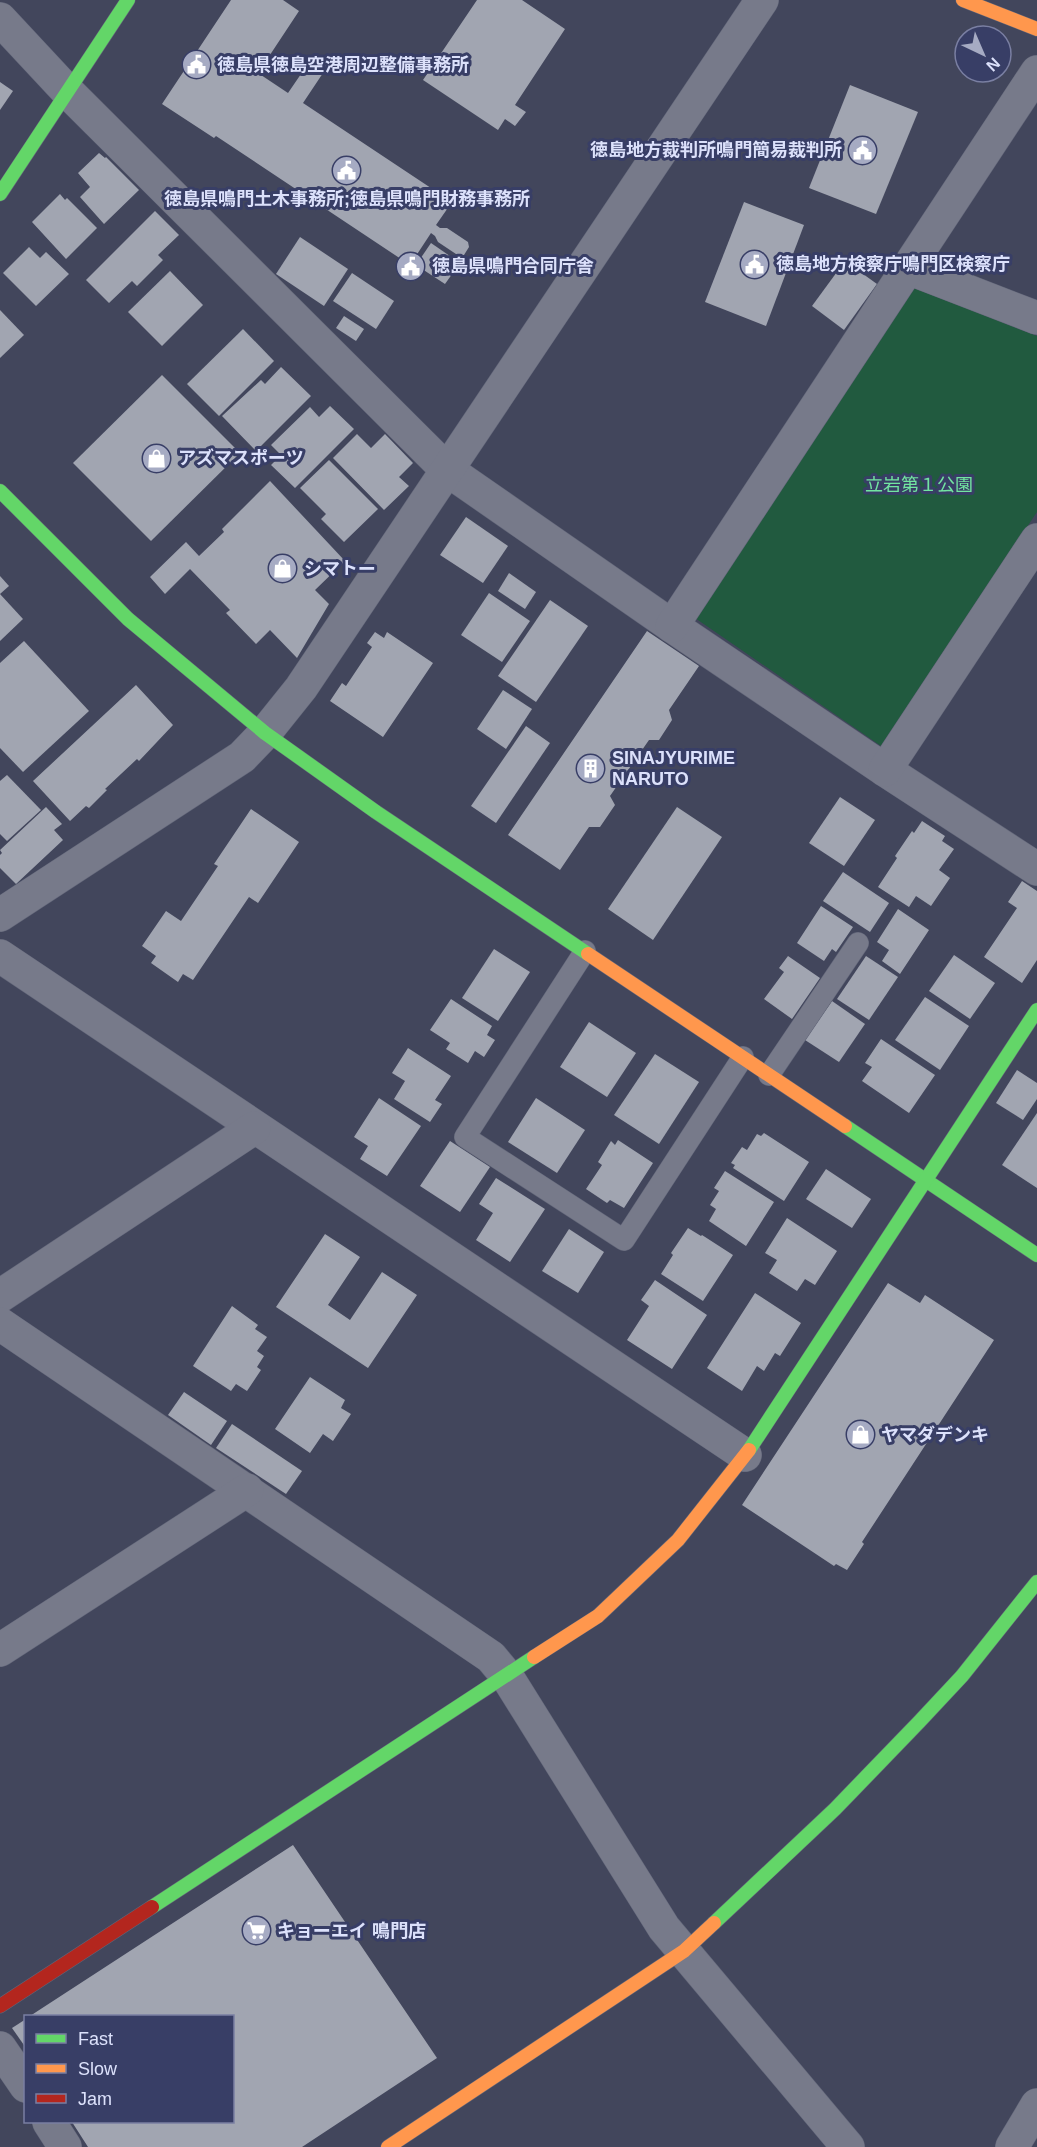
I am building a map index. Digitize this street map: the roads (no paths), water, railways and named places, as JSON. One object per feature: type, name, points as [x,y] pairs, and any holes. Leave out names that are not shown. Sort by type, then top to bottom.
[{"type":"street","points":[[0,194],[128,0]]},
{"type":"street","points":[[0,915],[242,757],[266,733],[301,688],[762,0]]},
{"type":"street","points":[[963,0],[1037,29]]},
{"type":"street","points":[[0,19],[68,92],[446,469],[672,626],[885,770],[1037,869]]},
{"type":"street","points":[[672,626],[1037,72]]},
{"type":"street","points":[[908,268],[1037,318]]},
{"type":"street","points":[[0,491],[128,619],[266,733],[376,812],[1037,1255]]},
{"type":"street","points":[[885,770],[1037,540]]},
{"type":"street","points":[[0,956],[745,1455]]},
{"type":"street","points":[[0,2006],[598,1616],[639,1579],[678,1540],[745,1455],[1037,1010]]},
{"type":"street","points":[[0,1296],[254,1128]]},
{"type":"street","points":[[0,1324],[491,1657],[506,1676],[664,1929],[848,2147]]},
{"type":"street","points":[[0,1650],[247,1490]]},
{"type":"street","points":[[388,2147],[684,1951],[835,1809],[919,1722],[962,1676],[1037,1582]]},
{"type":"street","points":[[0,2048],[24,2083]]},
{"type":"street","points":[[1012,2147],[1037,2106]]},
{"type":"street","points":[[50,2123],[66,2147]]},
{"type":"lane","points":[[769,1075],[858,943]]},
{"type":"lane","points":[[585,951],[465,1137],[624,1240],[742,1057]]},
{"type":"place","name":"徳島県徳島空港周辺整備事務所","points":[[196,65]]},
{"type":"place","name":"徳島地方裁判所鳴門簡易裁判所","points":[[863,150]]},
{"type":"place","name":"徳島県鳴門土木事務所;徳島県鳴門財務事務所","points":[[347,170]]},
{"type":"place","name":"徳島地方検察庁鳴門区検察庁","points":[[755,264]]},
{"type":"place","name":"徳島県鳴門合同庁舎","points":[[411,266]]},
{"type":"place","name":"アズマスポーツ","points":[[157,458]]},
{"type":"place","name":"シマトー","points":[[283,569]]},
{"type":"place","name":"SINAJYURIME NARUTO","points":[[591,768]]},
{"type":"place","name":"ヤマダデンキ","points":[[860,1435]]},
{"type":"place","name":"キョーエイ 鳴門店","points":[[256,1931]]},
{"type":"park label","name":"立岩第１公園","points":[[919,485]]}]
